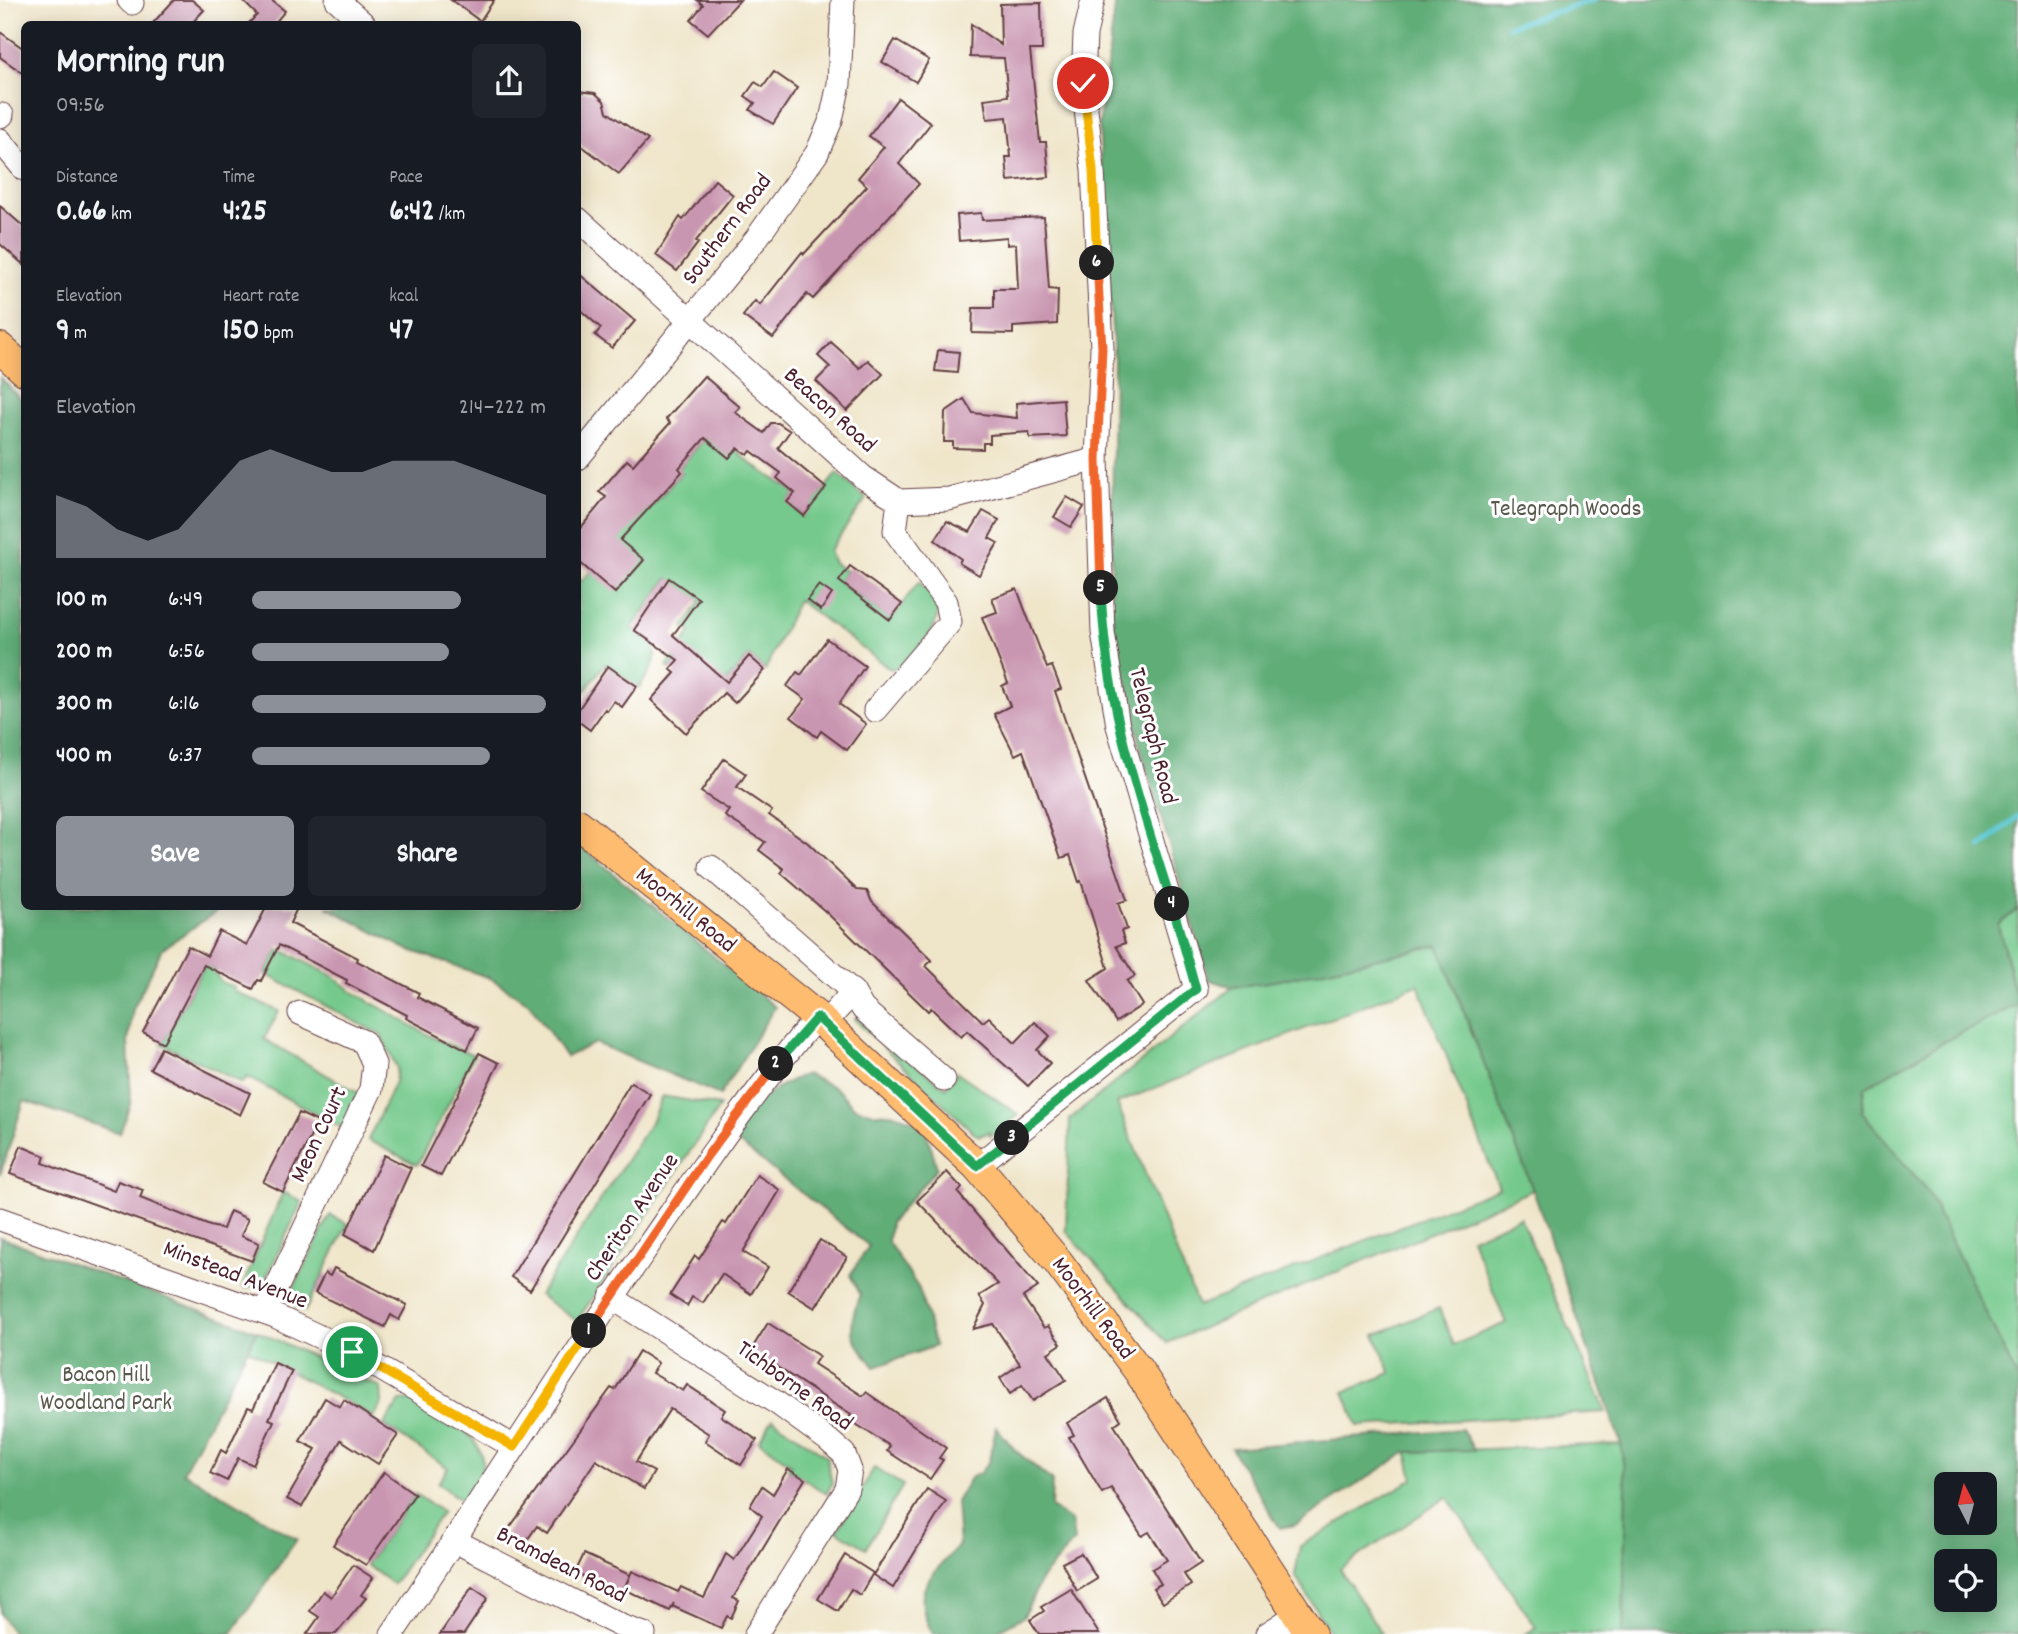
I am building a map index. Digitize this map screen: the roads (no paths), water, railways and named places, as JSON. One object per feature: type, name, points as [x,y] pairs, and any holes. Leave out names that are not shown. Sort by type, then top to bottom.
[{"type":"main road","points":[[0,348],[21,367]]},
{"type":"main road","name":"Moorhill Road","points":[[581,826],[820,1020],[977,1166],[1058,1262],[1138,1370],[1304,1624]]},
{"type":"street","points":[[337,0],[361,21]]},
{"type":"street","name":"Southern Road","points":[[581,454],[691,322],[817,153],[831,120],[839,84],[843,0]]},
{"type":"street","name":"Telegraph Road","points":[[977,1166],[1196,989],[1118,726],[1103,632],[1097,459],[1102,348],[1093,170],[1083,83],[1085,34],[1093,0]]},
{"type":"street","points":[[0,140],[21,165]]},
{"type":"street","name":"Beacon Road","points":[[581,222],[863,477],[899,501]]},
{"type":"street","points":[[875,710],[950,622],[946,602],[895,531],[899,501],[949,499],[1097,459]]},
{"type":"street","name":"Moorhill Road","points":[[711,867],[853,992],[863,1009],[944,1080]]},
{"type":"street","points":[[820,1020],[853,992]]},
{"type":"street","name":"Meon Court","points":[[265,1312],[371,1089],[374,1065],[364,1042],[300,1013]]},
{"type":"street","name":"Cheriton Avenue","points":[[392,1634],[455,1541],[611,1297],[765,1076],[820,1020]]},
{"type":"street","name":"Minstead Avenue","points":[[0,1219],[265,1312],[352,1352],[514,1447]]},
{"type":"street","name":"Tichborne Road","points":[[611,1297],[777,1403],[844,1454],[850,1470],[847,1489],[756,1634]]},
{"type":"street","name":"Bramdean Road","points":[[455,1541],[621,1626],[644,1634]]},
{"type":"street","points":[[1267,1634],[1304,1624]]},
{"type":"waterway","points":[[1509,26],[1594,0]]},
{"type":"waterway","points":[[1982,847],[2018,816]]},
{"type":"park label","name":"Telegraph Woods","points":[[1566,510]]},
{"type":"park label","name":"Bacon Hill Woodland Park","points":[[106,1390]]}]
